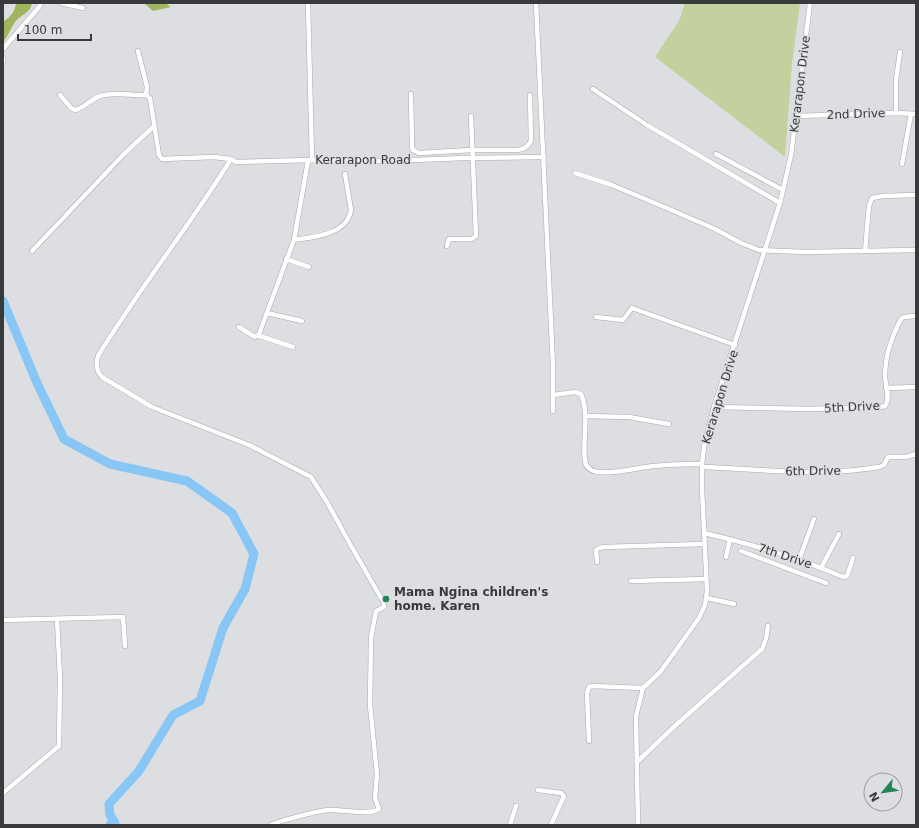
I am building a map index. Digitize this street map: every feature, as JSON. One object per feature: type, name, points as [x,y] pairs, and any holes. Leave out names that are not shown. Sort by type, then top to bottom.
[{"type":"street","points":[[3,49],[39,8],[41,3]]},
{"type":"street","points":[[61,3],[83,8]]},
{"type":"street","points":[[257,336],[294,240],[310,160],[308,3]]},
{"type":"street","points":[[536,3],[553,366],[553,411]]},
{"type":"street","name":"Kerarapon Drive","points":[[643,688],[661,671],[694,625],[703,611],[707,598],[702,466],[705,441],[714,407],[780,203],[789,166],[810,3]]},
{"type":"street","points":[[138,51],[147,86],[146,95]]},
{"type":"street","points":[[896,113],[896,80],[900,52]]},
{"type":"street","points":[[593,89],[647,125],[780,203]]},
{"type":"street","points":[[411,94],[412,146],[415,152],[418,153],[472,150],[518,150],[527,147],[531,141],[530,95]]},
{"type":"street","points":[[32,251],[123,155],[154,126],[150,98],[146,95],[105,95],[97,97],[80,109],[75,110],[71,108],[60,95]]},
{"type":"street","name":"2nd Drive","points":[[796,116],[896,113],[914,114]]},
{"type":"street","points":[[902,164],[914,114]]},
{"type":"street","points":[[447,246],[449,239],[472,239],[476,236],[471,116]]},
{"type":"street","name":"Kerarapon Road","points":[[154,126],[159,155],[162,159],[214,157],[231,159],[236,162],[310,160],[387,161],[544,157]]},
{"type":"street","points":[[716,154],[783,190]]},
{"type":"street","points":[[231,159],[207,197],[117,325],[98,356],[96,364],[99,374],[105,379],[152,408],[242,443],[311,477],[327,502],[385,605],[376,611],[371,638],[370,705],[376,774],[375,798],[379,809],[375,811],[351,812],[327,810],[271,825]]},
{"type":"street","points":[[576,173],[612,185],[715,229],[741,243],[765,251],[805,252],[916,250]]},
{"type":"street","points":[[294,240],[332,232],[345,224],[350,216],[351,210],[345,174]]},
{"type":"street","points":[[865,251],[869,206],[872,198],[883,196],[916,195]]},
{"type":"street","points":[[286,259],[309,267]]},
{"type":"street","points":[[596,317],[623,320],[632,308],[644,311],[735,345]]},
{"type":"street","points":[[267,313],[302,321]]},
{"type":"street","name":"5th Drive","points":[[714,407],[809,409],[884,406],[887,403],[886,363],[888,352],[902,318],[916,316]]},
{"type":"street","points":[[239,327],[255,337],[257,336],[293,347]]},
{"type":"street","points":[[886,388],[916,387]]},
{"type":"street","name":"6th Drive","points":[[553,395],[561,393],[580,393],[585,416],[585,462],[587,467],[594,471],[621,472],[649,467],[702,466],[784,472],[828,472],[880,467],[884,465],[886,458],[888,457],[906,457],[916,454]]},
{"type":"street","points":[[585,416],[630,417],[669,424]]},
{"type":"street","points":[[799,560],[814,519]]},
{"type":"street","name":"7th Drive","points":[[704,533],[730,539],[799,560],[845,577],[853,558]]},
{"type":"street","points":[[821,568],[839,534]]},
{"type":"street","points":[[726,557],[730,539]]},
{"type":"street","points":[[597,562],[596,550],[604,547],[704,544]]},
{"type":"street","points":[[741,551],[826,583]]},
{"type":"street","points":[[774,563],[776,553]]},
{"type":"street","points":[[631,581],[706,579]]},
{"type":"street","points":[[707,598],[734,604]]},
{"type":"street","points":[[3,620],[123,617],[125,646]]},
{"type":"street","points":[[3,792],[59,746],[60,678],[57,619]]},
{"type":"street","points":[[637,762],[696,707],[762,649],[766,639],[768,626]]},
{"type":"street","points":[[589,741],[587,693],[589,687],[643,688],[636,716],[638,825],[633,825]]},
{"type":"street","points":[[538,790],[561,793],[564,796],[551,825]]},
{"type":"street","points":[[510,825],[516,806]]},
{"type":"green space","points":[[16,3],[32,3],[28,12],[15,22],[3,42],[3,22],[12,14]]},
{"type":"green space","points":[[144,3],[165,3],[171,7],[153,11]]},
{"type":"green space","points":[[685,3],[800,3],[792,64],[785,157],[655,57],[679,21]]},
{"type":"waterway","points":[[3,301],[37,383],[64,439],[110,464],[187,481],[232,513],[254,554],[245,589],[223,628],[200,701],[173,715],[139,771],[109,804],[110,815],[115,823],[110,825]]},
{"type":"place","name":"Mama Ngina children's home. Karen","points":[[386,599]]}]
